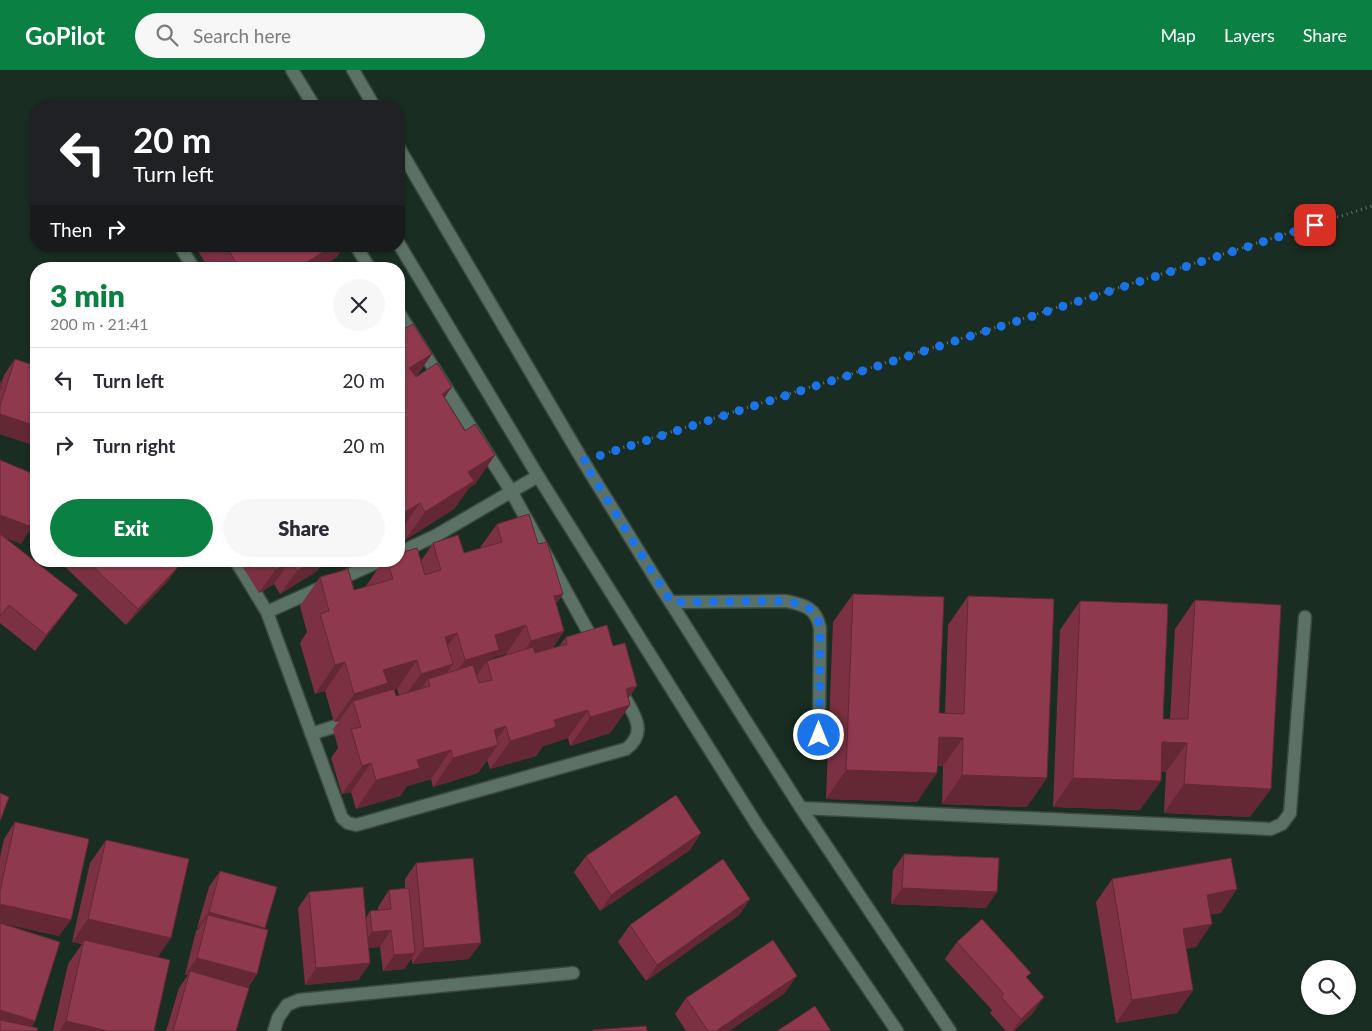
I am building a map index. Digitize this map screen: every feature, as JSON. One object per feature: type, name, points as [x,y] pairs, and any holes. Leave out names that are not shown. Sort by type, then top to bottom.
[{"type":"street","points":[[292,70],[310,100]]},
{"type":"street","points":[[353,70],[370,100]]},
{"type":"street","points":[[405,158],[583,461],[671,602],[801,808],[950,1031]]},
{"type":"street","points":[[404,252],[538,476],[757,825],[897,1031]]},
{"type":"street","points":[[405,323],[511,492],[595,650]]},
{"type":"street","points":[[405,550],[438,535],[538,476]]},
{"type":"street","points":[[240,567],[267,612],[342,818],[348,823],[356,825],[626,749],[633,744],[638,733],[638,724],[615,681]]},
{"type":"street","points":[[267,612],[365,567]]},
{"type":"street","points":[[671,602],[786,601],[801,604],[812,610],[818,618],[820,628],[819,735]]},
{"type":"street","points":[[801,808],[1271,829],[1282,824],[1290,813],[1304,617]]},
{"type":"street","points":[[311,734],[368,716]]},
{"type":"street","points":[[274,1031],[278,1018],[287,1004],[299,1000],[573,973]]},
{"type":"path","points":[[583,461],[1372,206]]},
{"type":"building","points":[[230,252],[323,252],[307,262],[236,262]]},
{"type":"building","points":[[413,324],[432,354],[409,368],[416,377],[437,363],[452,387],[442,394],[465,431],[475,424],[495,455],[468,472],[474,481],[425,512],[420,503],[405,512],[405,328]]},
{"type":"building","points":[[15,359],[30,364],[30,424],[0,414],[0,406]]},
{"type":"building","points":[[0,460],[30,472],[30,526],[0,515]]},
{"type":"building","points":[[529,514],[538,544],[547,542],[563,594],[554,596],[564,631],[531,641],[526,625],[495,635],[499,650],[465,660],[457,633],[445,637],[453,664],[421,674],[417,660],[383,670],[388,683],[354,694],[345,662],[335,665],[320,614],[329,611],[320,577],[348,569],[354,590],[393,579],[389,567],[405,567],[405,551],[417,548],[425,575],[441,570],[433,543],[458,535],[464,553],[502,542],[497,524]]},
{"type":"building","points":[[0,534],[30,557],[30,567],[42,567],[78,595],[46,635],[9,605],[0,616]]},
{"type":"building","points":[[93,567],[178,567],[138,609]]},
{"type":"building","points":[[295,567],[303,567],[297,571]]},
{"type":"building","points":[[853,594],[944,597],[939,713],[964,714],[968,596],[1054,599],[1047,778],[962,775],[963,738],[939,737],[937,773],[846,770]]},
{"type":"building","points":[[1195,600],[1281,605],[1271,789],[1184,784],[1187,743],[1162,742],[1161,781],[1073,778],[1080,601],[1168,604],[1163,719],[1188,719]]},
{"type":"building","points":[[607,625],[613,646],[625,643],[637,686],[626,689],[630,705],[590,717],[588,710],[554,720],[556,727],[510,741],[506,726],[494,730],[498,745],[453,758],[451,750],[417,760],[420,768],[376,780],[371,763],[362,766],[351,729],[361,727],[353,701],[394,689],[396,696],[430,686],[428,679],[473,665],[479,683],[492,680],[487,661],[533,647],[535,653],[567,644],[566,637]]},
{"type":"building","points":[[0,793],[9,797],[0,821]]},
{"type":"building","points":[[676,795],[701,833],[611,895],[586,856]]},
{"type":"building","points":[[15,822],[89,839],[71,920],[0,904],[0,891]]},
{"type":"building","points":[[106,840],[189,859],[171,938],[88,919]]},
{"type":"building","points":[[904,854],[999,858],[997,892],[902,888]]},
{"type":"building","points":[[473,858],[481,943],[424,948],[416,863]]},
{"type":"building","points":[[1231,858],[1237,889],[1207,895],[1212,924],[1183,929],[1193,990],[1132,1000],[1112,879]]},
{"type":"building","points":[[723,859],[750,899],[657,965],[630,925]]},
{"type":"building","points":[[220,871],[277,887],[265,928],[209,912]]},
{"type":"building","points":[[363,887],[370,963],[316,968],[309,892]]},
{"type":"building","points":[[409,888],[415,953],[394,955],[391,930],[372,932],[370,911],[391,909],[389,890]]},
{"type":"building","points":[[208,915],[268,930],[257,974],[197,958]]},
{"type":"building","points":[[982,919],[1031,973],[1026,977],[1044,997],[1021,1019],[1001,997],[1004,994],[957,942]]},
{"type":"building","points":[[0,923],[60,942],[35,1021],[0,1010]]},
{"type":"building","points":[[84,940],[170,960],[154,1031],[108,1031],[66,1021]]},
{"type":"building","points":[[773,940],[797,976],[716,1031],[708,1031],[686,998]]},
{"type":"building","points":[[190,971],[249,988],[236,1031],[173,1031]]},
{"type":"building","points":[[815,1006],[831,1031],[777,1031]]},
{"type":"building","points":[[0,1020],[38,1028],[37,1031],[0,1031]]},
{"type":"building","points":[[646,1026],[647,1031],[593,1031],[593,1030]]},
{"type":"route","points":[[819,735],[820,628],[818,618],[812,610],[801,604],[786,601],[671,602],[583,461],[1315,225]]}]
